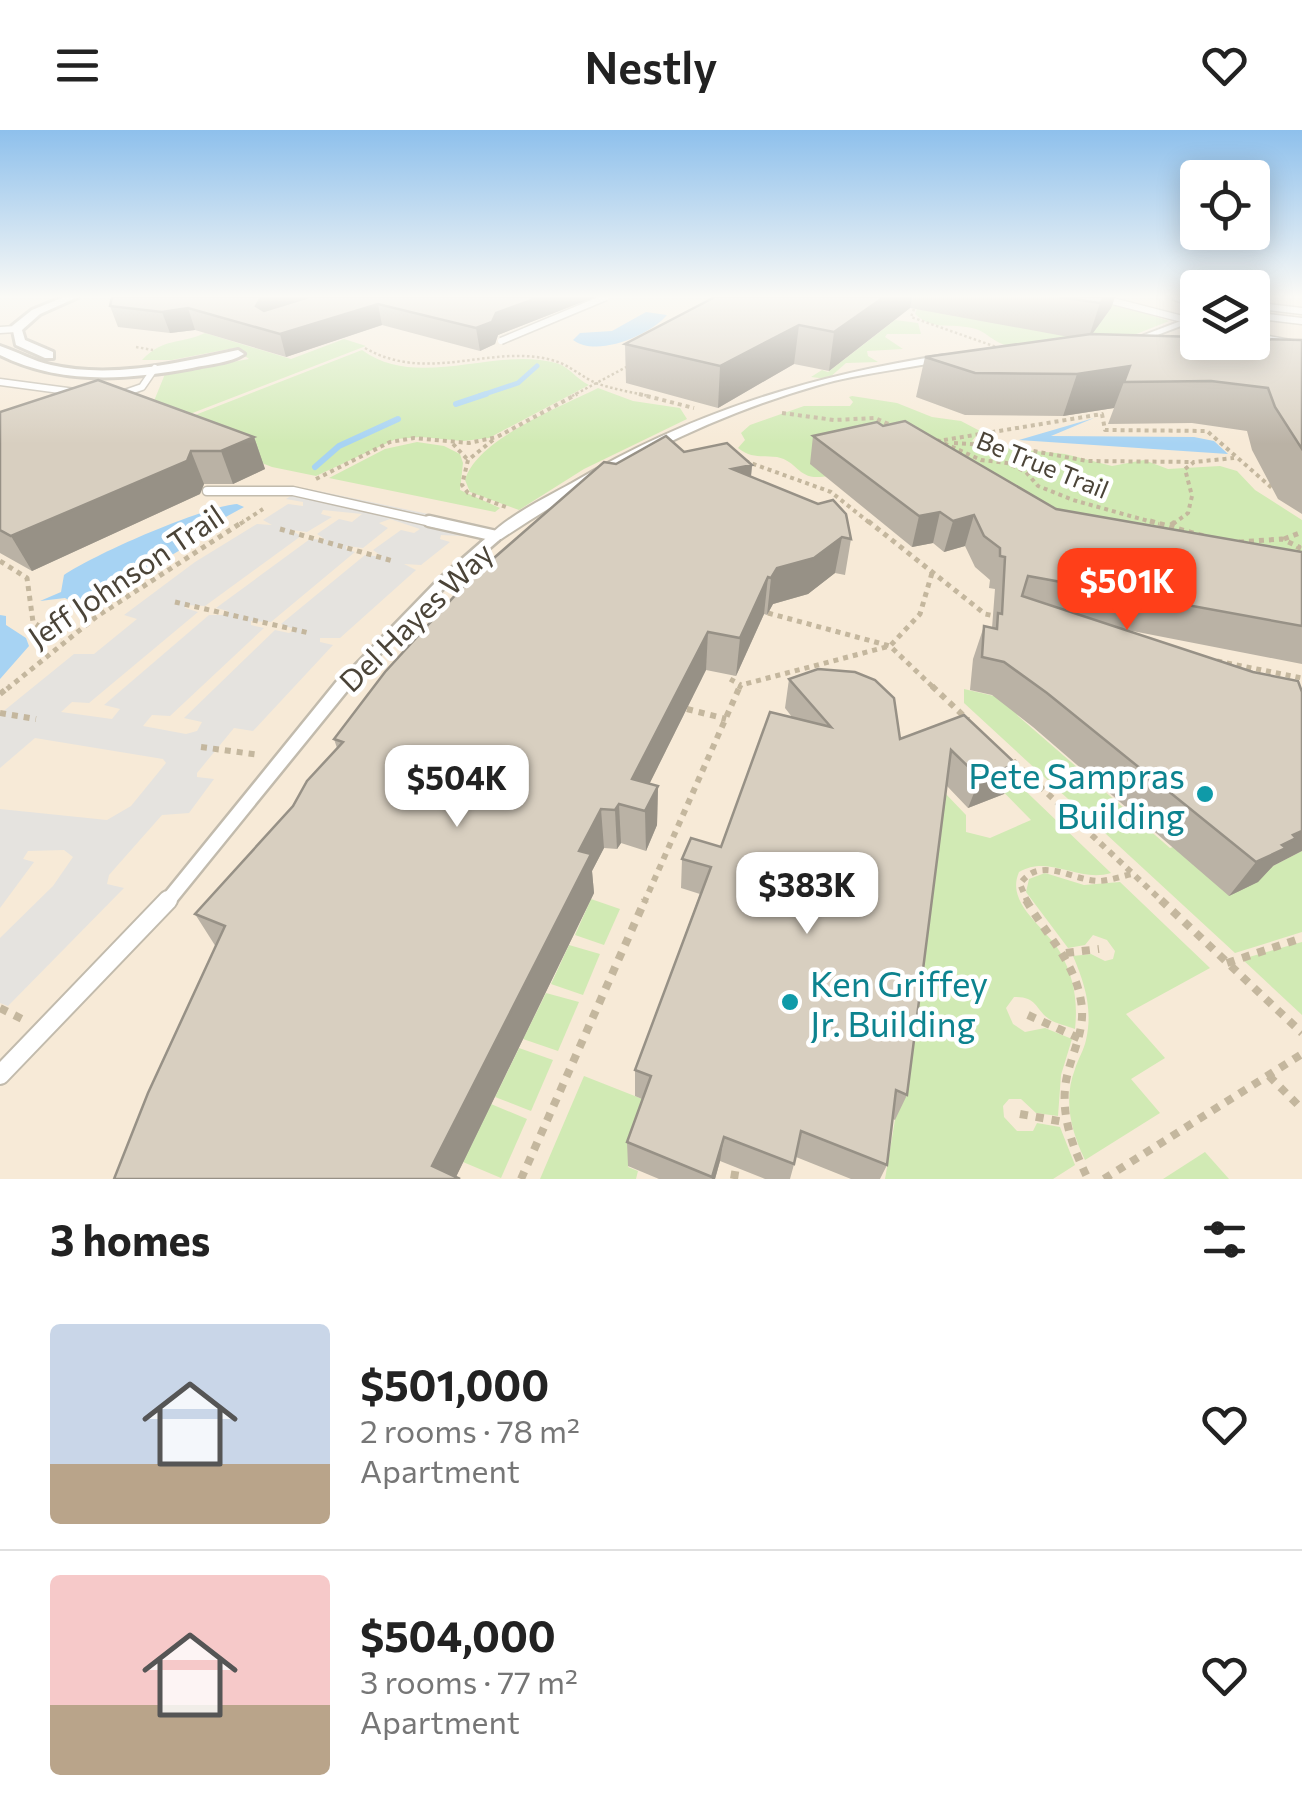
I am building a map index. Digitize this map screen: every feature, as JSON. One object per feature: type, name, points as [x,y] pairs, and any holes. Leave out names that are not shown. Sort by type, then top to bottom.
[{"type":"street","points":[[29,346],[72,361],[148,368]]},
{"type":"street","points":[[1109,348],[1116,346]]},
{"type":"street","points":[[0,350],[28,363],[86,374],[238,354]]},
{"type":"street","name":"Del Hayes Way","points":[[496,536],[632,452],[708,416],[807,385],[962,356]]},
{"type":"lane","points":[[108,395],[142,387],[148,368]]},
{"type":"lane","points":[[0,382],[89,392]]},
{"type":"lane","points":[[207,491],[293,492],[496,536]]},
{"type":"lane","name":"Del Hayes Way","points":[[0,1075],[143,930],[235,822],[333,695],[386,638],[496,536]]},
{"type":"path","points":[[994,346],[1008,352]]},
{"type":"path","points":[[136,347],[161,350]]},
{"type":"path","points":[[365,348],[384,358],[423,365],[526,358],[555,360],[597,383],[693,408],[708,416]]},
{"type":"path","points":[[528,515],[463,490],[468,460],[497,437],[632,364]]},
{"type":"path","points":[[783,413],[834,420],[875,418],[902,430]]},
{"type":"path","points":[[944,442],[1102,414],[1105,430],[1207,432],[1272,488]]},
{"type":"path","points":[[316,479],[390,442],[497,437]]},
{"type":"path","name":"Be True Trail","points":[[924,438],[944,442],[981,460],[1007,463],[1026,472],[1044,489],[1213,539]]},
{"type":"path","points":[[451,442],[468,460]]},
{"type":"path","points":[[944,442],[1007,446],[1088,461],[1138,458],[1194,462],[1237,458]]},
{"type":"path","points":[[735,454],[832,492],[985,614],[1004,618]]},
{"type":"path","points":[[1172,525],[1188,513],[1192,496],[1185,469],[1194,462]]},
{"type":"path","points":[[300,476],[334,482]]},
{"type":"path","points":[[1084,512],[1094,506]]},
{"type":"path","name":"Jeff Johnson Trail","points":[[0,694],[62,641],[265,508]]},
{"type":"path","points":[[280,528],[393,561]]},
{"type":"path","points":[[1232,543],[1284,539],[1302,532]]},
{"type":"path","points":[[1284,539],[1299,547],[1292,558],[1298,566]]},
{"type":"path","points":[[0,562],[27,578],[33,622],[62,641]]},
{"type":"path","points":[[738,660],[730,680],[741,685],[890,646],[920,614],[932,572]]},
{"type":"path","points":[[175,602],[310,633]]},
{"type":"path","points":[[768,613],[890,646],[976,726]]},
{"type":"path","points":[[1209,659],[1302,678]]},
{"type":"path","points":[[521,1179],[741,685]]},
{"type":"path","points":[[687,708],[726,718]]},
{"type":"path","points":[[0,712],[36,719]]},
{"type":"path","points":[[201,747],[283,758]]},
{"type":"path","points":[[1004,753],[1302,1034]]},
{"type":"path","points":[[1088,1179],[1064,1122],[1071,1062],[1082,1039],[1082,1001],[1066,953],[1027,903],[1021,879],[1034,870],[1045,869],[1099,880],[1132,874]]},
{"type":"path","points":[[1226,962],[1302,938]]},
{"type":"path","points":[[1066,953],[1099,949]]},
{"type":"path","points":[[1028,1015],[1082,1039]]},
{"type":"path","points":[[1104,1179],[1302,1054]]},
{"type":"path","points":[[1269,1075],[1302,1110]]},
{"type":"path","points":[[1020,1114],[1064,1122]]},
{"type":"path","points":[[734,1179],[736,1167]]},
{"type":"shaded area","points":[[0,346],[1180,346],[1180,360],[1270,360],[1270,346],[1302,346],[1302,1179],[0,1179]]},
{"type":"shaded area","points":[[304,488],[476,524],[462,536],[441,535],[440,539],[450,542],[421,565],[404,564],[416,570],[340,638],[320,638],[320,642],[333,645],[253,731],[234,728],[197,773],[197,777],[214,779],[189,813],[162,815],[109,875],[107,884],[124,888],[8,1006],[0,1003],[0,938],[53,886],[73,857],[64,850],[28,851],[23,859],[34,862],[0,908],[0,809],[107,820],[131,806],[166,763],[163,759],[35,738],[0,768],[0,714],[74,654],[94,654],[137,619],[124,615],[195,562],[257,524],[272,525],[263,520],[288,504],[303,506],[303,502],[286,499]],"holes":[[[323,510],[362,514],[352,522],[339,519],[317,534],[326,540],[310,539],[216,608],[228,611],[228,615],[209,615],[104,705],[120,709],[112,719],[61,712],[72,702],[89,703],[198,612],[185,608],[186,605],[205,606],[301,536],[291,530],[307,532],[332,517],[321,514]],[[390,519],[420,529],[414,533],[401,530],[373,550],[383,557],[365,555],[281,624],[296,630],[275,630],[184,718],[202,722],[197,731],[186,734],[143,726],[152,715],[170,716],[264,628],[251,625],[251,621],[271,622],[355,552],[346,546],[363,548],[388,528],[379,523]]]},
{"type":"green space","points":[[163,346],[248,346],[291,359],[326,346],[366,346],[164,424],[147,418],[165,374],[249,359],[234,348],[172,360],[142,360]]},
{"type":"green space","points":[[862,346],[903,349],[867,351],[878,362],[846,363],[828,379],[811,377],[822,370],[828,372]]},
{"type":"green space","points":[[362,350],[384,362],[407,367],[532,359],[561,365],[589,385],[489,438],[396,439],[316,476],[272,467],[167,426]]},
{"type":"green space","points":[[598,388],[633,401],[680,408],[687,419],[584,469],[519,510],[470,492],[465,480],[473,465],[502,438]]},
{"type":"green space","points":[[852,396],[897,403],[932,417],[961,421],[980,431],[972,441],[985,446],[1065,454],[1112,466],[1144,460],[1168,469],[1220,466],[1237,471],[1255,490],[1302,520],[1302,583],[828,476],[810,476],[785,459],[752,455],[738,448],[745,440],[741,433],[750,425],[804,406],[850,406]]},
{"type":"green space","points":[[417,442],[444,446],[460,454],[460,490],[500,508],[495,512],[329,478],[385,449]]},
{"type":"green space","points":[[964,689],[1007,699],[1018,716],[1170,848],[1176,846],[1265,870],[1302,851],[1302,932],[1235,953],[964,703]]},
{"type":"green space","points":[[955,723],[1111,873],[1087,875],[1053,867],[1030,867],[1019,872],[1016,884],[1022,905],[1065,961],[1075,999],[1075,1029],[1049,1019],[1027,999],[1014,997],[1006,1008],[1013,1024],[1025,1032],[1045,1028],[1072,1039],[1061,1075],[1058,1116],[1036,1113],[1021,1099],[1009,1099],[1003,1106],[1004,1117],[1017,1131],[1033,1131],[1037,1123],[1060,1127],[1075,1165],[1053,1179],[885,1179],[895,1120],[920,767],[966,815],[966,832],[990,838],[1031,820],[941,728]]},
{"type":"green space","points":[[1045,873],[1084,885],[1120,882],[1210,968],[1126,1014],[1165,1058],[1131,1079],[1160,1113],[1085,1160],[1069,1104],[1071,1081],[1085,1044],[1089,1018],[1073,956],[1091,954],[1105,961],[1113,959],[1115,951],[1107,940],[1093,935],[1085,945],[1068,948],[1026,892],[1029,879]]},
{"type":"green space","points":[[591,899],[620,909],[604,945],[575,935]]},
{"type":"green space","points":[[1302,942],[1302,1015],[1242,959]]},
{"type":"green space","points":[[569,945],[600,954],[583,995],[551,984]]},
{"type":"green space","points":[[546,993],[579,1002],[558,1051],[523,1039]]},
{"type":"green space","points":[[519,1048],[553,1060],[531,1111],[495,1097]]},
{"type":"green space","points":[[584,1076],[650,1102],[628,1167],[638,1171],[636,1179],[540,1179]]},
{"type":"green space","points":[[491,1104],[527,1119],[501,1178],[463,1162]]},
{"type":"green space","points":[[1205,1152],[1229,1179],[1163,1179]]},
{"type":"water","points":[[1094,418],[1051,436],[1194,437],[1214,441],[1228,454],[1019,440]]},
{"type":"water","points":[[237,504],[244,507],[222,519],[209,533],[99,598],[76,604],[65,598],[40,601],[61,592],[64,575],[99,555],[175,522]]},
{"type":"water","points":[[0,615],[6,616],[6,625],[26,638],[29,646],[0,679]]},
{"type":"building","points":[[633,346],[759,346],[720,366]]},
{"type":"building","points":[[1005,346],[1180,346],[1180,360],[1270,360],[1270,346],[1302,346],[1302,449],[1275,407],[1268,388],[1211,381],[1124,382],[1130,366],[1077,374],[975,373],[925,357]]},
{"type":"building","points":[[98,380],[254,437],[221,451],[191,451],[187,461],[11,536],[0,530],[0,412]]},
{"type":"building","points":[[905,421],[1056,509],[1302,552],[1302,626],[1028,576],[1022,596],[1253,672],[1298,681],[1302,692],[1302,831],[1282,845],[1286,848],[1256,862],[1047,693],[1004,662],[982,657],[984,626],[997,629],[998,613],[1002,614],[1005,557],[1000,556],[1000,548],[984,536],[974,515],[953,521],[940,512],[919,516],[813,436],[877,422],[883,426]]},
{"type":"building","points":[[666,436],[684,452],[727,443],[752,465],[732,469],[818,504],[833,500],[846,514],[851,539],[842,537],[814,558],[777,568],[768,577],[740,638],[708,632],[632,779],[658,786],[645,811],[619,804],[615,810],[601,809],[579,851],[591,854],[432,1166],[460,1179],[114,1179],[148,1093],[225,926],[195,914],[293,806],[307,781],[343,742],[334,739],[385,672],[471,578],[604,462],[616,464]]},
{"type":"building","name":"Ken Griffey Jr. Building","points":[[818,669],[855,672],[875,680],[894,698],[900,739],[964,715],[1016,764],[980,778],[951,750],[907,1095],[896,1090],[887,1165],[801,1131],[794,1164],[724,1137],[712,1177],[627,1142],[651,1076],[635,1070],[711,867],[682,859],[691,838],[721,847],[770,712],[831,727],[789,679]]},
{"type":"waterway","points":[[479,396],[518,383],[537,366]]},
{"type":"waterway","points":[[456,404],[486,394]]},
{"type":"waterway","points":[[315,467],[339,446],[398,419]]},
{"type":"place","name":"Pete Sampras Building","points":[[1205,794]]},
{"type":"place","name":"Ken Griffey Jr. Building","points":[[790,1002]]}]
